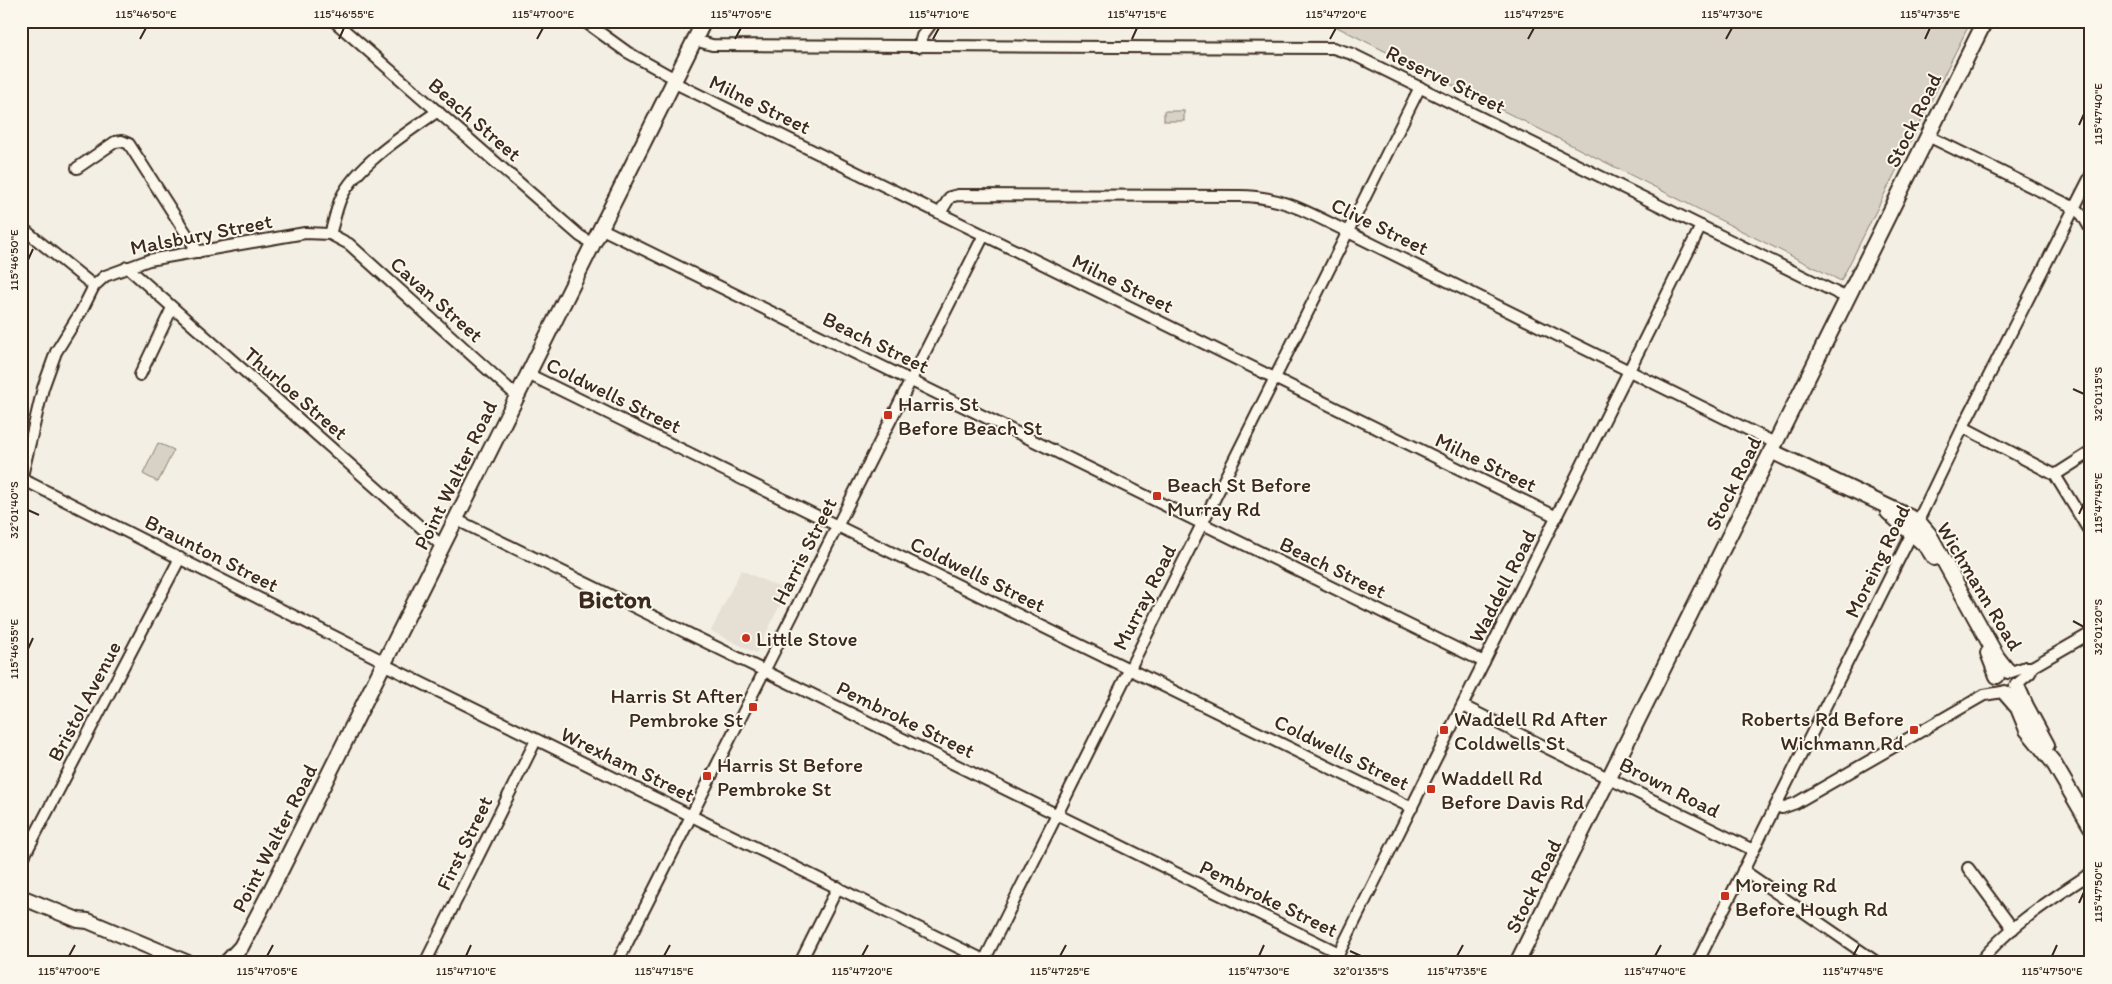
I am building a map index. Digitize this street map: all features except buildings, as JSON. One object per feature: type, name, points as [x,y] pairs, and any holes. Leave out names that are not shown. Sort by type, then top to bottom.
[{"type":"street","name":"Beach Street","points":[[334,21],[580,236],[592,244]]},
{"type":"street","name":"Milne Street","points":[[584,21],[627,52],[674,80],[679,85],[1557,517]]},
{"type":"street","name":"Point Walter Road","points":[[238,963],[241,947],[704,21]]},
{"type":"street","points":[[919,47],[922,36],[933,21]]},
{"type":"street","name":"Stock Road","points":[[1517,963],[1985,21]]},
{"type":"street","name":"Reserve Street","points":[[694,40],[705,45],[1333,48],[1352,54],[1420,87],[1847,298]]},
{"type":"street","name":"Murray Road","points":[[986,962],[1057,814],[1420,87]]},
{"type":"street","points":[[330,234],[341,198],[352,182],[385,148],[438,111]]},
{"type":"street","points":[[1928,136],[2075,208],[2083,216],[2091,230]]},
{"type":"street","points":[[77,168],[115,142],[122,141],[128,144],[198,252]]},
{"type":"street","name":"Moreing Road","points":[[1697,963],[1912,534],[1963,427],[2091,175]]},
{"type":"street","name":"Clive Street","points":[[940,213],[950,197],[958,195],[1258,196],[1274,199],[1348,232],[1629,371],[1881,504],[1918,521]]},
{"type":"street","name":"Waddell Road","points":[[1337,958],[1702,226]]},
{"type":"street","points":[[22,227],[94,286]]},
{"type":"street","name":"Beach Street","points":[[600,228],[1484,662]]},
{"type":"street","name":"Malsbury Street","points":[[22,475],[43,388],[56,352],[82,310],[94,286],[105,276],[149,260],[305,233],[330,234]]},
{"type":"street","name":"Cavan Street","points":[[330,234],[348,244],[516,396]]},
{"type":"street","name":"Harris Street","points":[[617,963],[984,235]]},
{"type":"street","name":"Thurloe Street","points":[[127,267],[442,546]]},
{"type":"street","points":[[140,375],[172,308]]},
{"type":"street","name":"Coldwells Street","points":[[528,374],[1412,808]]},
{"type":"street","points":[[1963,427],[2055,475],[2091,534]]},
{"type":"street","points":[[2055,475],[2091,452]]},
{"type":"street","name":"Braunton Street","points":[[22,475],[384,663]]},
{"type":"street","name":"Clive Street","points":[[1881,504],[1912,534]]},
{"type":"street","name":"Pembroke Street","points":[[455,519],[1057,814],[1337,958]]},
{"type":"street","name":"Wichmann Road","points":[[1918,521],[1929,534],[1997,657],[2029,734],[2053,762],[2091,827]]},
{"type":"street","name":"Wichmann Road","points":[[1912,534],[1932,553],[1987,651],[2007,682]]},
{"type":"street","name":"Bristol Avenue","points":[[21,862],[180,558]]},
{"type":"street","points":[[1776,806],[1782,808],[1796,803],[2007,682],[2026,667],[2032,667],[2091,634]]},
{"type":"street","name":"Wrexham Street","points":[[384,663],[986,962]]},
{"type":"street","name":"Brown Road","points":[[1462,706],[1753,850]]},
{"type":"street","name":"First Street","points":[[425,963],[536,740]]},
{"type":"street","points":[[1968,868],[2013,929]]},
{"type":"street","points":[[1744,870],[1878,963]]},
{"type":"street","points":[[1979,963],[1991,948],[2013,929],[2091,873]]},
{"type":"street","points":[[800,963],[838,887]]},
{"type":"street","points":[[21,889],[81,914],[88,921]]},
{"type":"street","points":[[21,897],[78,920],[88,921],[188,963]]},
{"type":"street","name":"Point Walter Road","points":[[226,963],[241,947]]},
{"type":"shaded area","points":[[1325,21],[1971,21],[1841,281]]},
{"type":"shaded area","points":[[1164,111],[1184,111],[1184,121],[1164,121]]},
{"type":"shaded area","points":[[158,443],[174,450],[158,482],[143,474]]},
{"type":"shaded area","points":[[741,570],[787,591],[756,653],[711,631]]},
{"type":"place","name":"Harris St Before Beach St","points":[[888,415]]},
{"type":"place","name":"Beach St Before Murray Rd","points":[[1157,496]]},
{"type":"place","name":"Little Stove","points":[[746,638]]},
{"type":"place","name":"Harris St After Pembroke St","points":[[753,707]]},
{"type":"place","name":"Waddell Rd After Coldwells St","points":[[1444,730]]},
{"type":"place","name":"Roberts Rd Before Wichmann Rd","points":[[1914,730]]},
{"type":"place","name":"Harris St Before Pembroke St","points":[[707,776]]},
{"type":"place","name":"Waddell Rd Before Davis Rd","points":[[1431,789]]},
{"type":"place","name":"Moreing Rd Before Hough Rd","points":[[1725,896]]},
{"type":"district","name":"Bicton","points":[[615,599]]}]
